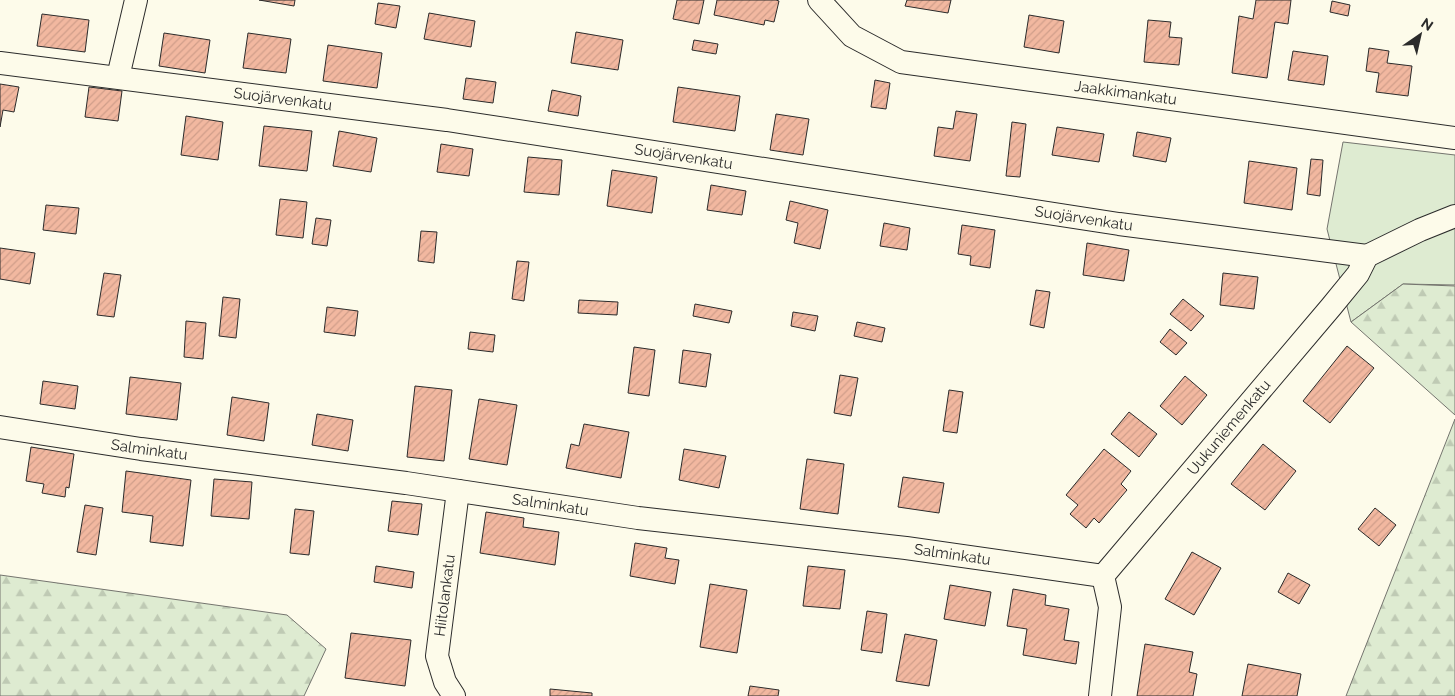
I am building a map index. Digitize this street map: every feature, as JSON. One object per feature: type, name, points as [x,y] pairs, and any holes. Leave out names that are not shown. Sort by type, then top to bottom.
[{"type":"street","points":[[118,77],[136,0]]},
{"type":"street","name":"Jaakkimankatu","points":[[818,0],[852,36],[901,62],[1455,138]]},
{"type":"street","name":"Suojärvenkatu","points":[[0,63],[447,120],[1119,224],[1367,256]]},
{"type":"street","points":[[1367,256],[1420,230],[1455,216]]},
{"type":"street","name":"Uukuniemenkatu","points":[[1103,576],[1331,307],[1358,274],[1367,256]]},
{"type":"street","name":"Salminkatu","points":[[0,427],[141,449],[458,491],[638,518],[906,548],[1103,576]]},
{"type":"street","name":"Hiitolankatu","points":[[454,696],[445,682],[437,656],[458,491]]},
{"type":"street","points":[[1100,696],[1110,607],[1103,576]]},
{"type":"green space","points":[[1343,142],[1455,155],[1455,285],[1403,284],[1351,322],[1327,229]]},
{"type":"green space","points":[[1403,284],[1455,286],[1455,415],[1351,322]]},
{"type":"green space","points":[[1455,419],[1455,696],[1346,696]]},
{"type":"green space","points":[[0,575],[287,615],[326,649],[304,696],[0,696]]},
{"type":"building","points":[[259,0],[295,0],[294,6]]},
{"type":"building","points":[[677,0],[704,0],[699,24],[673,19]]},
{"type":"building","points":[[717,0],[779,1],[774,22],[765,20],[764,25],[714,15]]},
{"type":"building","points":[[907,0],[951,0],[948,13],[905,6]]},
{"type":"building","points":[[1256,0],[1291,0],[1288,24],[1275,22],[1267,78],[1232,73],[1239,16],[1253,19]]},
{"type":"building","points":[[1332,1],[1350,5],[1348,16],[1330,12]]},
{"type":"building","points":[[378,3],[400,6],[396,28],[375,24]]},
{"type":"building","points":[[429,13],[475,21],[471,47],[424,39]]},
{"type":"building","points":[[42,14],[89,20],[85,52],[37,46]]},
{"type":"building","points":[[1029,15],[1064,21],[1059,53],[1024,47]]},
{"type":"building","points":[[1148,20],[1171,22],[1169,37],[1182,38],[1179,65],[1144,62]]},
{"type":"building","points":[[576,32],[623,40],[618,70],[571,63]]},
{"type":"building","points":[[164,33],[210,40],[205,73],[159,66]]},
{"type":"building","points":[[248,33],[291,39],[286,73],[243,68]]},
{"type":"building","points":[[694,40],[718,44],[716,54],[692,50]]},
{"type":"building","points":[[328,45],[382,53],[377,88],[323,81]]},
{"type":"building","points":[[1369,48],[1389,51],[1387,63],[1412,66],[1408,96],[1376,92],[1379,73],[1366,71]]},
{"type":"building","points":[[1293,51],[1328,56],[1324,85],[1288,80]]},
{"type":"building","points":[[466,78],[496,82],[493,103],[463,99]]},
{"type":"building","points":[[875,80],[890,83],[886,109],[871,107]]},
{"type":"building","points":[[0,84],[19,87],[14,112],[3,110],[0,127]]},
{"type":"building","points":[[89,87],[122,91],[118,121],[85,117]]},
{"type":"building","points":[[678,87],[740,96],[735,131],[673,122]]},
{"type":"building","points":[[552,90],[581,96],[578,116],[548,111]]},
{"type":"building","points":[[956,111],[977,114],[970,161],[934,156],[938,127],[953,129]]},
{"type":"building","points":[[776,114],[809,119],[803,155],[770,150]]},
{"type":"building","points":[[186,116],[223,122],[218,160],[181,155]]},
{"type":"building","points":[[1012,122],[1026,124],[1020,177],[1006,176]]},
{"type":"building","points":[[264,126],[312,131],[307,171],[259,166]]},
{"type":"building","points":[[1057,127],[1104,134],[1099,162],[1052,155]]},
{"type":"building","points":[[339,131],[377,138],[371,172],[333,166]]},
{"type":"building","points":[[1137,132],[1171,138],[1166,162],[1133,156]]},
{"type":"building","points":[[441,144],[473,149],[469,176],[437,172]]},
{"type":"building","points":[[528,157],[562,160],[559,195],[524,192]]},
{"type":"building","points":[[1311,159],[1323,160],[1320,196],[1307,194]]},
{"type":"building","points":[[1249,161],[1297,168],[1292,210],[1244,203]]},
{"type":"building","points":[[612,170],[657,177],[652,213],[607,206]]},
{"type":"building","points":[[711,185],[746,191],[742,215],[707,210]]},
{"type":"building","points":[[280,199],[307,202],[303,238],[276,235]]},
{"type":"building","points":[[790,201],[828,210],[820,249],[794,243],[798,223],[786,220]]},
{"type":"building","points":[[46,205],[79,208],[76,234],[43,230]]},
{"type":"building","points":[[316,218],[331,220],[327,246],[312,244]]},
{"type":"building","points":[[884,223],[910,228],[907,250],[880,246]]},
{"type":"building","points":[[962,225],[995,230],[990,268],[970,265],[971,256],[958,254]]},
{"type":"building","points":[[421,231],[437,232],[434,263],[418,261]]},
{"type":"building","points":[[1087,243],[1129,250],[1124,281],[1083,275]]},
{"type":"building","points":[[0,248],[35,253],[30,284],[0,279]]},
{"type":"building","points":[[517,261],[529,262],[524,301],[512,299]]},
{"type":"building","points":[[104,273],[121,275],[114,317],[97,315]]},
{"type":"building","points":[[1223,273],[1258,277],[1254,309],[1220,305]]},
{"type":"building","points":[[1036,290],[1050,292],[1044,328],[1030,325]]},
{"type":"building","points":[[223,297],[240,299],[236,338],[219,336]]},
{"type":"building","points":[[1183,299],[1204,316],[1191,331],[1170,314]]},
{"type":"building","points":[[579,300],[618,302],[617,315],[578,313]]},
{"type":"building","points":[[695,304],[732,311],[729,323],[693,316]]},
{"type":"building","points":[[327,307],[358,311],[355,336],[324,332]]},
{"type":"building","points":[[793,312],[818,316],[815,331],[791,326]]},
{"type":"building","points":[[186,321],[206,323],[203,359],[184,357]]},
{"type":"building","points":[[857,322],[885,328],[882,342],[854,336]]},
{"type":"building","points":[[1170,329],[1187,343],[1176,355],[1160,342]]},
{"type":"building","points":[[470,332],[495,335],[493,352],[468,349]]},
{"type":"building","points":[[1347,346],[1374,368],[1330,423],[1303,401]]},
{"type":"building","points":[[634,347],[655,350],[649,396],[628,393]]},
{"type":"building","points":[[683,350],[711,354],[706,387],[679,383]]},
{"type":"building","points":[[840,375],[858,378],[851,416],[834,413]]},
{"type":"building","points":[[1185,376],[1207,395],[1182,425],[1160,406]]},
{"type":"building","points":[[130,377],[181,383],[177,420],[126,414]]},
{"type":"building","points":[[43,381],[78,386],[75,409],[40,404]]},
{"type":"building","points":[[415,386],[452,390],[444,461],[407,457]]},
{"type":"building","points":[[949,390],[963,392],[957,433],[943,431]]},
{"type":"building","points":[[232,397],[269,403],[264,441],[227,435]]},
{"type":"building","points":[[479,399],[517,405],[507,465],[469,459]]},
{"type":"building","points":[[1129,412],[1157,434],[1139,457],[1111,434]]},
{"type":"building","points":[[317,414],[353,420],[348,451],[312,445]]},
{"type":"building","points":[[584,424],[629,432],[621,478],[566,468],[571,444],[579,446]]},
{"type":"building","points":[[1263,444],[1296,471],[1265,510],[1231,484]]},
{"type":"building","points":[[31,447],[74,454],[69,488],[66,487],[65,497],[42,493],[44,484],[26,481]]},
{"type":"building","points":[[684,449],[726,456],[719,488],[679,480]]},
{"type":"building","points":[[1104,449],[1131,471],[1121,484],[1127,490],[1099,523],[1094,518],[1086,528],[1070,514],[1078,505],[1066,495]]},
{"type":"building","points":[[807,459],[844,464],[838,514],[800,509]]},
{"type":"building","points":[[126,471],[191,480],[183,546],[150,542],[153,516],[122,512]]},
{"type":"building","points":[[903,477],[944,483],[939,513],[898,507]]},
{"type":"building","points":[[214,479],[252,482],[249,519],[211,516]]},
{"type":"building","points":[[392,501],[422,504],[418,535],[388,531]]},
{"type":"building","points":[[85,505],[103,508],[96,555],[77,552]]},
{"type":"building","points":[[1375,508],[1396,525],[1379,546],[1358,529]]},
{"type":"building","points":[[295,509],[314,511],[309,555],[290,553]]},
{"type":"building","points":[[486,512],[524,518],[523,527],[559,532],[555,565],[480,553]]},
{"type":"building","points":[[635,543],[667,548],[665,558],[679,560],[675,584],[630,576]]},
{"type":"building","points":[[1192,552],[1221,568],[1194,615],[1165,599]]},
{"type":"building","points":[[376,566],[414,572],[412,588],[374,582]]},
{"type":"building","points":[[808,566],[845,570],[840,609],[803,606]]},
{"type":"building","points":[[1288,573],[1310,585],[1299,604],[1278,592]]},
{"type":"building","points":[[710,584],[747,590],[737,653],[700,647]]},
{"type":"building","points":[[950,585],[991,592],[985,626],[944,619]]},
{"type":"building","points":[[1013,589],[1046,595],[1045,605],[1069,609],[1064,640],[1079,642],[1076,664],[1023,655],[1027,629],[1007,626]]},
{"type":"building","points":[[867,611],[887,614],[882,653],[861,650]]},
{"type":"building","points":[[351,633],[411,640],[405,686],[345,678]]},
{"type":"building","points":[[905,634],[937,640],[929,686],[896,681]]},
{"type":"building","points":[[1145,644],[1193,652],[1189,672],[1197,674],[1193,696],[1137,696]]},
{"type":"building","points":[[1248,664],[1301,674],[1297,696],[1242,696]]},
{"type":"building","points":[[750,686],[779,690],[778,696],[748,696]]},
{"type":"building","points":[[550,689],[592,693],[592,696],[550,696]]}]
